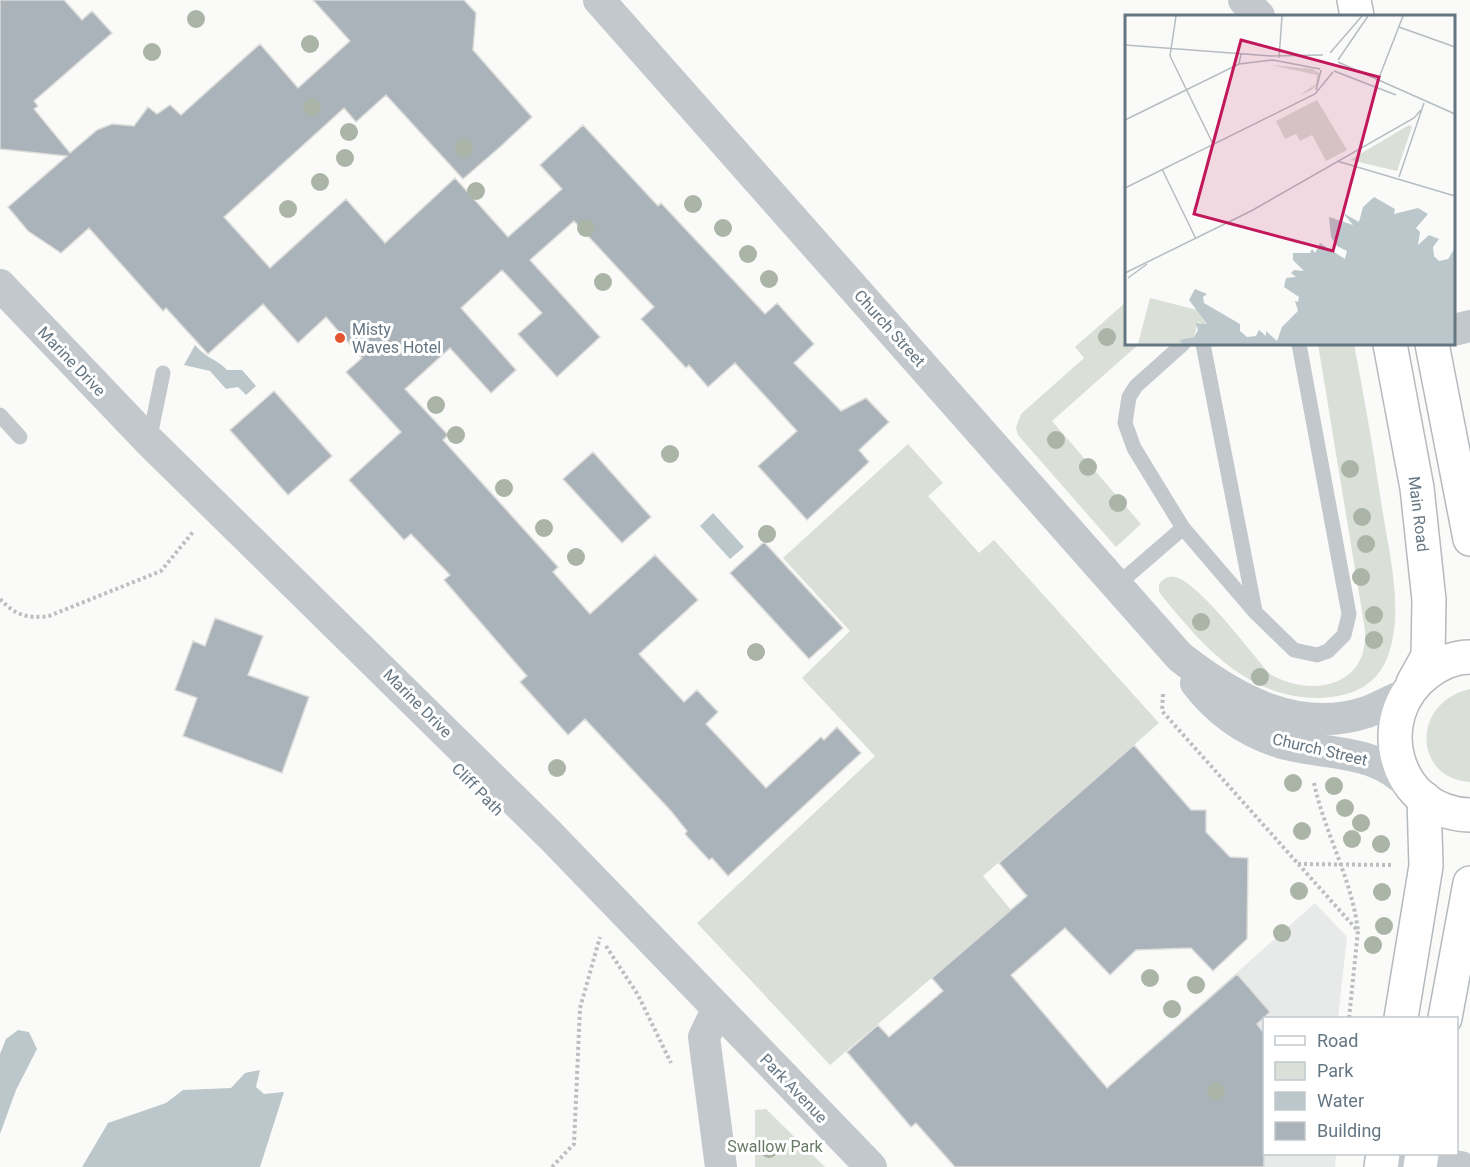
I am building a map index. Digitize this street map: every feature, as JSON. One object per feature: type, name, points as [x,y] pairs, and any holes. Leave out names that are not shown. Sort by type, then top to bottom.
[{"type":"main road","points":[[1354,0],[1357,15]]},
{"type":"main road","name":"Main Road","points":[[1390,345],[1417,488],[1429,600],[1428,656],[1397,713],[1394,733],[1396,753],[1403,772],[1419,793],[1426,866],[1401,1017]]},
{"type":"main road","points":[[1432,345],[1470,538]]},
{"type":"main road","points":[[1409,689],[1437,665],[1470,657]]},
{"type":"main road","points":[[1419,793],[1442,809],[1470,815]]},
{"type":"main road","points":[[1445,1017],[1470,883]]},
{"type":"street","name":"Church Street","points":[[599,0],[1174,650],[1205,695],[1239,724],[1263,736],[1288,744],[1344,752],[1378,763],[1404,778],[1419,793]]},
{"type":"street","points":[[1244,0],[1258,15]]},
{"type":"street","name":"Marine Drive","points":[[0,285],[149,441],[550,835],[717,1010]]},
{"type":"street","points":[[1455,330],[1470,326]]},
{"type":"street","name":"Church Street","points":[[1174,650],[1226,690],[1289,718],[1317,720],[1342,718],[1367,712],[1409,689]]},
{"type":"street","points":[[717,1010],[704,1037],[721,1167]]},
{"type":"street","name":"Park Avenue","points":[[717,1010],[872,1167]]},
{"type":"street","points":[[1382,1159],[1421,1161],[1461,1167]]},
{"type":"lane","points":[[1182,345],[1136,386],[1126,409],[1125,423],[1134,448],[1183,528],[1256,613],[1285,643],[1305,655],[1328,651],[1338,644],[1348,625],[1299,345]]},
{"type":"lane","points":[[1203,345],[1256,613]]},
{"type":"lane","points":[[149,441],[163,373]]},
{"type":"lane","points":[[0,415],[20,437]]},
{"type":"lane","points":[[1117,585],[1183,528]]},
{"type":"path","points":[[0,599],[20,616],[31,619],[49,616],[161,571],[194,530],[203,538]]},
{"type":"path","points":[[1174,650],[1161,711],[1358,931]]},
{"type":"path","points":[[1314,747],[1313,778],[1319,805],[1350,888],[1358,931],[1349,1017]]},
{"type":"path","points":[[1298,864],[1426,866]]},
{"type":"path","points":[[594,929],[638,996],[672,1064]]},
{"type":"path","points":[[552,1167],[574,1144],[580,1008],[601,938]]},
{"type":"shaded area","points":[[1315,903],[1347,937],[1338,1017],[1263,1017],[1263,1155],[1336,1155],[1335,1167],[1018,1167]]},
{"type":"green space","points":[[1125,303],[1125,345],[1138,345],[1052,421],[1141,524],[1116,547],[1018,435],[1016,428],[1021,414],[1084,358],[1075,347]]},
{"type":"green space","points":[[1318,345],[1354,345],[1394,583],[1395,624],[1385,663],[1373,680],[1356,691],[1346,694],[1316,698],[1291,695],[1267,688],[1226,664],[1208,648],[1159,592],[1159,584],[1164,579],[1175,577],[1185,582],[1225,620],[1270,674],[1303,685],[1319,686],[1348,675],[1358,664],[1364,649],[1365,630]]},
{"type":"green space","points":[[908,444],[943,483],[928,496],[979,553],[994,540],[1159,723],[983,876],[1011,910],[830,1065],[697,923],[875,756],[802,678],[850,631],[783,558]]},
{"type":"green space","points":[[1470,689],[1470,782],[1451,778],[1438,768],[1430,755],[1426,740],[1429,724],[1437,709],[1450,697]]},
{"type":"green space","name":"Swallow Park","points":[[766,1109],[825,1167],[755,1167],[755,1110]]},
{"type":"water","points":[[195,345],[227,370],[242,370],[256,386],[246,395],[238,387],[226,389],[210,371],[184,365]]},
{"type":"water","points":[[713,513],[744,547],[730,559],[700,526]]},
{"type":"water","points":[[18,1030],[29,1032],[37,1049],[16,1090],[0,1134],[0,1054],[6,1039]]},
{"type":"water","points":[[260,1070],[256,1087],[264,1094],[284,1092],[260,1167],[82,1167],[108,1123],[166,1103],[183,1090],[231,1088],[245,1073]]},
{"type":"building","points":[[0,0],[64,0],[82,20],[92,11],[112,33],[34,101],[38,106],[34,109],[70,153],[97,130],[112,124],[134,126],[148,107],[157,114],[170,105],[181,115],[260,44],[298,88],[350,41],[313,0],[464,0],[476,13],[473,50],[532,117],[500,147],[463,179],[386,95],[356,122],[344,108],[224,217],[270,268],[346,199],[385,243],[455,178],[508,237],[562,189],[540,165],[583,125],[658,206],[661,203],[765,314],[777,303],[814,344],[794,363],[841,411],[866,398],[889,422],[859,450],[869,462],[807,520],[758,466],[797,431],[735,363],[708,387],[689,365],[686,368],[641,319],[654,307],[574,221],[530,260],[600,337],[557,377],[518,334],[542,313],[502,270],[461,308],[516,370],[491,393],[450,348],[405,389],[448,435],[443,440],[558,567],[553,572],[590,614],[655,555],[698,600],[639,654],[684,702],[697,690],[718,712],[706,724],[766,788],[821,737],[824,740],[837,727],[861,753],[728,876],[712,858],[709,860],[685,834],[687,831],[671,811],[585,719],[568,735],[520,682],[527,676],[444,580],[450,575],[411,534],[404,540],[349,480],[401,432],[346,372],[362,358],[326,317],[298,343],[263,304],[208,354],[166,308],[163,311],[89,228],[61,253],[28,231],[8,207],[67,156],[0,149]]},
{"type":"building","points":[[274,391],[332,456],[288,495],[230,430]]},
{"type":"building","points":[[593,452],[651,517],[622,543],[563,479]]},
{"type":"building","points":[[764,542],[843,628],[809,659],[730,573]]},
{"type":"building","points":[[215,618],[263,636],[248,675],[309,697],[282,773],[183,736],[197,698],[175,690],[193,641],[205,646]]},
{"type":"building","points":[[1134,745],[1191,810],[1206,810],[1206,832],[1230,857],[1248,858],[1247,939],[1213,971],[1191,948],[1136,950],[1110,975],[1065,928],[1011,975],[1107,1088],[1237,974],[1270,1012],[1257,1024],[1263,1032],[1264,1167],[955,1167],[916,1123],[911,1127],[847,1052],[878,1025],[889,1037],[943,991],[932,978],[1027,896],[999,863]]},
{"type":"place","name":"Misty Waves Hotel","points":[[340,338]]}]
